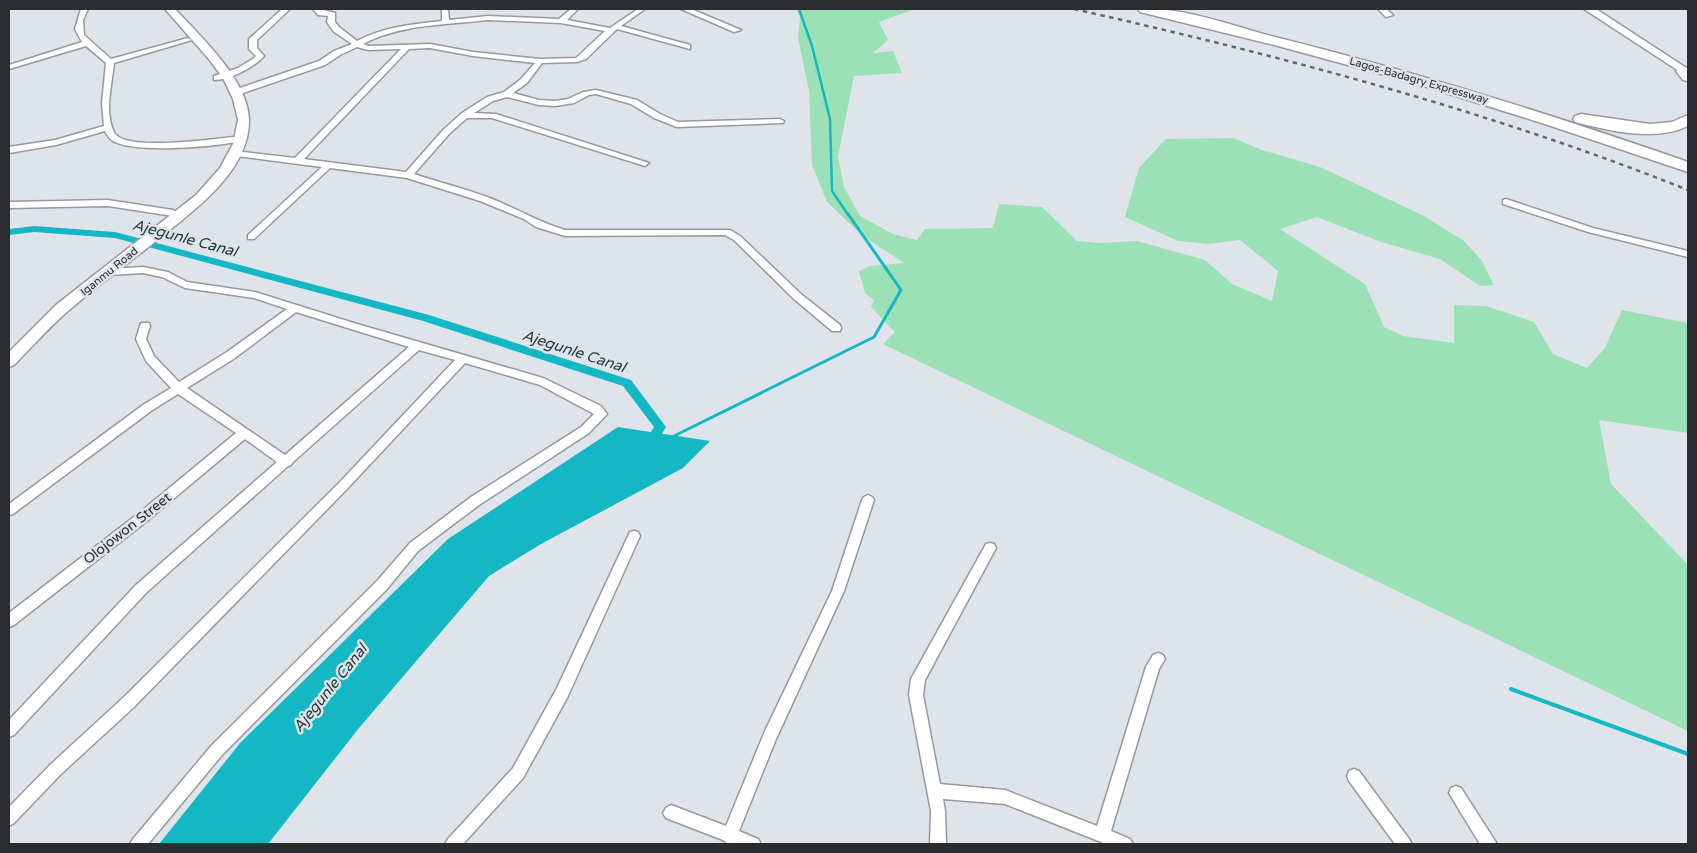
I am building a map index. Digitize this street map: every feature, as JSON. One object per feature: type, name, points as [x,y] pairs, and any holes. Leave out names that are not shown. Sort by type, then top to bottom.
[{"type":"highway","name":"Lagos-Badagry Expressway","points":[[1146,9],[1356,61],[1530,113],[1688,167]]},
{"type":"highway","name":"Lagos-Badagry Expressway","points":[[1183,9],[1349,50],[1568,116],[1688,158]]},
{"type":"highway","points":[[1568,116],[1651,129],[1672,126],[1688,120]]},
{"type":"main road","name":"Iganmu Road","points":[[162,9],[237,92],[244,110],[245,119],[237,153],[216,184],[169,218]]},
{"type":"main road","name":"Iganmu Road","points":[[9,356],[59,306],[120,260],[208,183],[229,153],[233,140],[236,112],[229,94],[221,76],[170,9]]},
{"type":"main road","points":[[1589,9],[1687,72]]},
{"type":"main road","points":[[1603,9],[1687,72]]},
{"type":"main road","name":"Iganmu Road","points":[[9,361],[61,309],[109,272],[120,260]]},
{"type":"street","points":[[84,9],[79,19],[85,44]]},
{"type":"street","points":[[221,76],[237,69],[251,66],[258,61],[260,56],[253,49],[252,39],[286,9]]},
{"type":"street","points":[[316,9],[321,13],[332,15],[331,22],[336,29],[357,44],[368,48],[430,46],[473,54],[540,61],[577,60],[583,57],[614,29],[642,9]]},
{"type":"street","points":[[445,9],[446,23]]},
{"type":"street","points":[[561,21],[575,9]]},
{"type":"street","points":[[685,9],[737,30]]},
{"type":"street","points":[[1382,9],[1389,15]]},
{"type":"street","points":[[237,92],[322,64],[337,53],[370,37],[422,24],[503,18],[561,21],[614,29],[687,47]]},
{"type":"street","points":[[110,62],[188,40]]},
{"type":"street","points":[[9,66],[85,44],[97,50],[110,62],[108,127],[111,135],[118,141],[138,144],[182,144],[233,140]]},
{"type":"street","points":[[298,160],[408,46]]},
{"type":"street","points":[[408,175],[446,132],[465,115],[490,100],[508,94],[524,81],[540,61]]},
{"type":"street","points":[[508,94],[527,100],[555,104],[569,101],[591,91],[634,102],[657,116],[677,124],[780,121]]},
{"type":"street","points":[[465,115],[493,116],[645,163]]},
{"type":"street","points":[[9,150],[56,142],[108,127]]},
{"type":"street","points":[[237,153],[408,175],[483,200],[527,217],[539,225],[565,233],[727,232],[737,238],[798,297],[836,328]]},
{"type":"street","points":[[251,237],[327,166]]},
{"type":"street","points":[[1506,202],[1591,230],[1688,254]]},
{"type":"street","points":[[9,206],[108,203],[169,218]]},
{"type":"street","points":[[109,272],[143,270],[165,274],[185,285],[255,295],[416,346],[543,382],[597,409],[601,414],[585,430],[475,501],[414,547],[382,585],[217,750],[138,844]]},
{"type":"street","points":[[9,510],[88,449],[178,388],[231,355],[295,308]]},
{"type":"street","points":[[145,326],[141,339],[150,358],[178,388],[287,462]]},
{"type":"street","points":[[9,730],[141,589],[287,462],[416,346]]},
{"type":"street","points":[[9,818],[56,769],[129,702],[191,640],[342,487],[463,358]]},
{"type":"street","name":"Olojowon Street","points":[[9,621],[143,517],[244,433]]},
{"type":"street","points":[[729,837],[770,736],[838,591],[868,500]]},
{"type":"street","points":[[454,844],[518,773],[562,693],[634,536]]},
{"type":"street","points":[[938,844],[935,791],[916,695],[918,679],[990,548]]},
{"type":"street","points":[[1102,835],[1153,667],[1158,659]]},
{"type":"street","points":[[1354,776],[1404,844]]},
{"type":"street","points":[[935,791],[1005,797],[1125,844]]},
{"type":"street","points":[[1456,793],[1490,844]]},
{"type":"street","points":[[672,813],[729,837],[753,844]]},
{"type":"green space","points":[[796,9],[915,9],[879,22],[888,40],[873,53],[893,51],[902,73],[854,76],[838,157],[844,187],[860,216],[893,234],[917,240],[925,229],[993,228],[999,204],[1042,207],[1077,241],[1099,243],[1137,241],[1205,260],[1232,284],[1272,301],[1278,271],[1240,240],[1208,244],[1178,241],[1125,217],[1139,168],[1166,139],[1233,138],[1262,150],[1320,167],[1424,216],[1464,241],[1482,261],[1494,285],[1480,286],[1440,259],[1381,242],[1317,217],[1280,229],[1365,284],[1384,327],[1403,336],[1454,343],[1454,305],[1486,306],[1534,322],[1553,354],[1587,368],[1605,348],[1622,310],[1688,323],[1688,433],[1599,420],[1611,484],[1688,565],[1688,731],[883,344],[895,332],[871,307],[874,300],[865,293],[859,271],[870,266],[904,263],[863,236],[827,202],[812,165],[809,91],[798,38],[800,17]]},
{"type":"water","points":[[618,427],[710,441],[683,468],[541,544],[489,576],[359,728],[268,844],[159,844],[241,742],[448,539]]},
{"type":"waterway","points":[[799,9],[812,46],[830,119],[832,191],[849,216]]},
{"type":"waterway","points":[[672,437],[874,337],[901,290],[848,214]]},
{"type":"waterway","name":"Ajegunle Canal","points":[[9,232],[34,229],[115,235],[425,318],[627,383],[660,427],[649,445]]},
{"type":"waterway","points":[[1511,689],[1688,754]]},
{"type":"railway","points":[[1074,9],[1307,66],[1462,110],[1613,161],[1688,190]]}]
